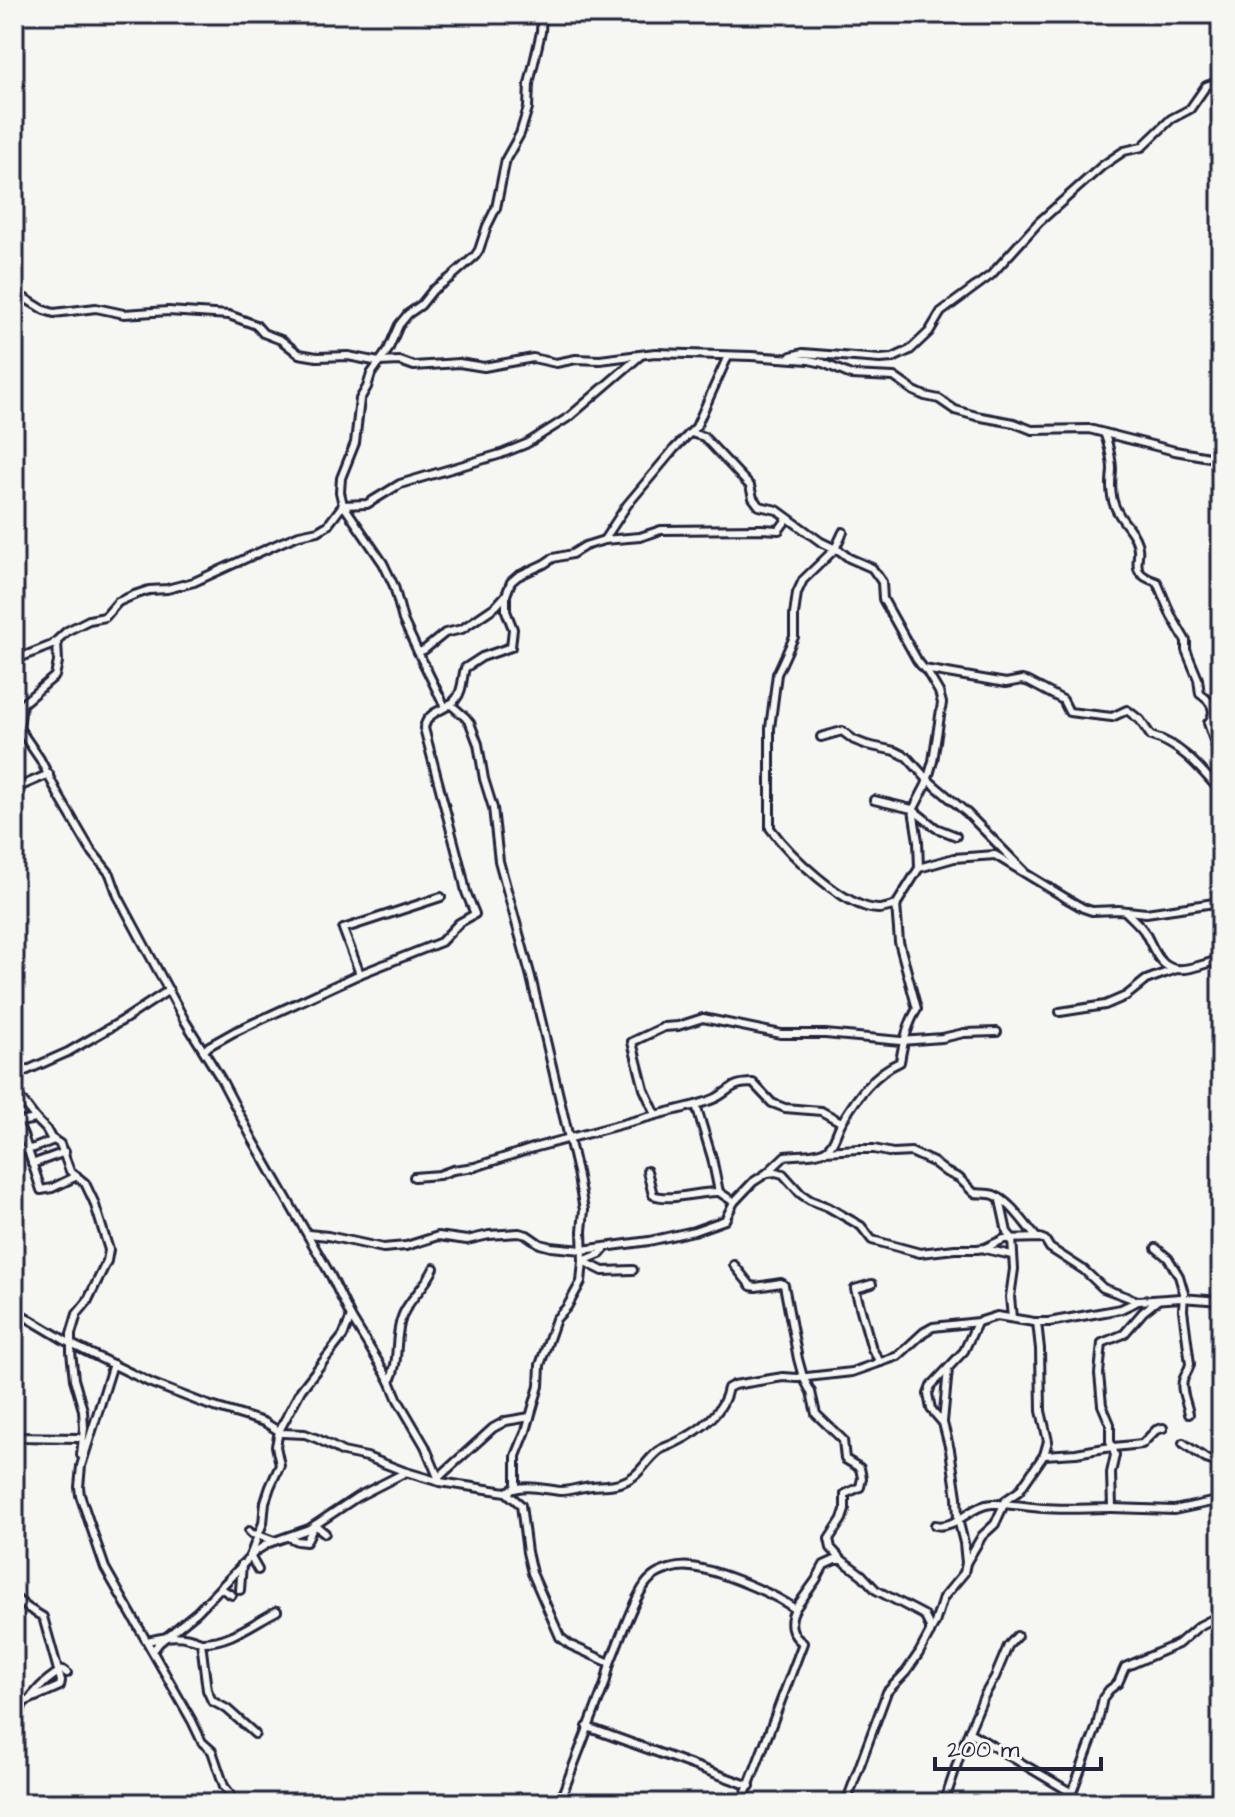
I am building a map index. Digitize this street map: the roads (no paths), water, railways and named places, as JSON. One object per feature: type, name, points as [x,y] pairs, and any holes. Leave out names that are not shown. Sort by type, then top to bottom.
[{"type":"street","points":[[510,1490],[516,1484],[516,1456],[539,1386],[540,1365],[546,1345],[556,1319],[580,1284],[584,1210],[531,977],[499,861],[493,808],[478,744],[465,717],[447,706],[418,652],[403,620],[394,586],[383,563],[344,505],[339,485],[355,443],[360,399],[399,325],[479,250],[496,208],[506,159],[520,134],[528,108],[529,84],[542,14]]},
{"type":"street","points":[[785,359],[803,353],[887,359],[910,350],[929,332],[941,312],[991,275],[1039,222],[1102,166],[1124,151],[1142,147],[1171,119],[1190,109],[1206,86],[1221,84]]},
{"type":"street","points":[[14,298],[26,299],[54,313],[96,308],[124,314],[168,311],[229,315],[256,325],[263,333],[284,342],[299,354],[324,358],[348,356],[379,362],[400,361],[418,366],[459,363],[484,367],[533,358],[556,363],[642,354],[817,362],[851,375],[894,377],[914,391],[939,399],[955,410],[1032,430],[1079,428],[1221,462]]},
{"type":"street","points":[[14,660],[41,650],[70,629],[89,620],[105,617],[118,602],[134,595],[194,582],[299,535],[318,531],[328,525],[344,505],[367,504],[400,484],[526,444],[569,417],[642,354]]},
{"type":"street","points":[[604,540],[627,505],[700,421],[728,356]]},
{"type":"street","points":[[691,433],[704,437],[750,486],[759,506],[777,510],[821,542],[872,568],[882,582],[883,599],[939,692],[942,703],[933,761],[926,785],[913,810],[919,868],[897,905],[899,942],[917,1009],[909,1022],[900,1062],[875,1077],[863,1091],[825,1151]]},
{"type":"street","points":[[1104,433],[1112,467],[1112,500],[1119,517],[1135,537],[1139,571],[1143,577],[1157,582],[1186,641],[1200,694],[1208,699],[1213,710],[1213,718],[1208,723],[1221,761]]},
{"type":"street","points":[[204,1051],[234,1032],[360,974],[441,942],[451,930],[475,914],[466,892],[424,728],[431,715],[458,697],[465,668],[482,657],[511,647],[513,629],[506,611],[506,595],[511,582],[553,558],[572,554],[581,547],[604,540],[640,537],[661,530],[779,530],[787,519]]},
{"type":"street","points":[[843,532],[835,549],[803,580],[797,593],[794,637],[777,674],[770,728],[770,828],[796,858],[838,893],[879,909],[897,905]]},
{"type":"street","points":[[418,652],[445,633],[465,627],[496,606],[506,595]]},
{"type":"street","points":[[19,728],[22,704],[58,671],[57,641]]},
{"type":"street","points":[[926,670],[1006,683],[1029,682],[1063,700],[1069,712],[1112,717],[1127,710],[1140,720],[1151,736],[1182,751],[1221,792]]},
{"type":"street","points":[[14,721],[49,774],[90,849],[110,874],[118,896],[169,990],[308,1234],[351,1317],[390,1381],[440,1479]]},
{"type":"street","points":[[821,737],[842,731],[854,740],[907,757],[1027,873]]},
{"type":"street","points":[[14,789],[49,774]]},
{"type":"street","points":[[874,800],[913,810],[936,828],[956,836]]},
{"type":"street","points":[[919,868],[954,858],[995,855],[1088,910],[1146,913],[1221,902]]},
{"type":"street","points":[[360,974],[343,929],[441,897]]},
{"type":"street","points":[[1123,910],[1144,930],[1151,948],[1165,965],[1176,969]]},
{"type":"street","points":[[1060,1012],[1105,1005],[1126,996],[1146,980],[1176,969],[1221,960]]},
{"type":"street","points":[[14,1076],[68,1052],[169,990]]},
{"type":"street","points":[[656,1115],[644,1089],[632,1042],[664,1027],[703,1018],[781,1034],[825,1034],[904,1041],[997,1032]]},
{"type":"street","points":[[414,1177],[475,1167],[567,1138],[696,1105],[743,1083],[753,1083],[772,1103],[785,1108],[821,1111],[841,1122]]},
{"type":"street","points":[[14,1097],[21,1099],[60,1144],[70,1171],[85,1183],[107,1242],[109,1256],[87,1302],[77,1314],[71,1334],[75,1387],[83,1410],[80,1495],[102,1561],[192,1721],[196,1734],[212,1751],[232,1803]]},
{"type":"street","points":[[696,1105],[719,1192]]},
{"type":"street","points":[[36,1119],[15,1122],[28,1150],[39,1188],[43,1191],[77,1176]]},
{"type":"street","points":[[14,1152],[54,1140]]},
{"type":"street","points":[[42,1145],[47,1159]]},
{"type":"street","points":[[308,1234],[383,1248],[406,1246],[438,1236],[467,1240],[519,1233],[551,1247],[582,1250],[649,1241],[703,1229],[725,1220],[734,1202],[785,1156],[874,1149],[893,1153],[911,1152],[959,1178],[974,1193],[987,1193],[1000,1198],[1036,1237]]},
{"type":"street","points":[[32,1164],[65,1152]]},
{"type":"street","points":[[647,1171],[653,1195],[661,1198],[719,1192],[734,1202]]},
{"type":"street","points":[[767,1173],[783,1174],[801,1194],[861,1226],[872,1240],[920,1253],[981,1249],[1012,1255]]},
{"type":"street","points":[[1000,1198],[1007,1232],[1012,1238],[1012,1318]]},
{"type":"street","points":[[981,1249],[1004,1239],[1036,1237],[1045,1240],[1050,1248],[1084,1270],[1103,1288],[1138,1301]]},
{"type":"street","points":[[583,1261],[600,1254],[606,1247]]},
{"type":"street","points":[[1156,1248],[1168,1258],[1179,1276],[1184,1298],[1190,1364],[1183,1379],[1183,1390],[1189,1414]]},
{"type":"street","points":[[583,1261],[603,1271],[633,1270]]},
{"type":"street","points":[[734,1265],[751,1286],[784,1285],[798,1359],[816,1414],[843,1440],[845,1459],[860,1468],[860,1487],[845,1494],[842,1519],[829,1539],[831,1548],[876,1590],[924,1615],[930,1633]]},
{"type":"street","points":[[390,1381],[395,1372],[401,1319],[434,1268]]},
{"type":"street","points":[[872,1284],[855,1289],[872,1349],[880,1362]]},
{"type":"street","points":[[14,1310],[71,1344],[165,1388],[264,1422],[279,1431],[305,1434],[343,1452],[367,1457],[406,1472],[510,1490],[538,1487],[561,1491],[627,1481],[639,1473],[660,1449],[676,1443],[709,1422],[725,1400],[729,1387],[783,1377],[852,1372],[898,1356],[933,1327],[978,1322],[997,1316],[1049,1322],[1120,1309],[1138,1301],[1184,1298],[1221,1301]]},
{"type":"street","points":[[1112,1508],[1111,1473],[1115,1455],[1109,1433],[1110,1424],[1102,1409],[1099,1382],[1102,1343],[1124,1334],[1158,1300]]},
{"type":"street","points":[[250,1556],[263,1523],[265,1502],[280,1465],[276,1446],[279,1431],[301,1390],[343,1336],[351,1317]]},
{"type":"street","points":[[943,1423],[931,1409],[928,1394],[931,1386],[964,1351],[978,1322]]},
{"type":"street","points":[[966,1563],[982,1536],[995,1524],[1006,1500],[1019,1491],[1044,1455],[1048,1441],[1041,1411],[1037,1322]]},
{"type":"street","points":[[81,1466],[113,1364]]},
{"type":"street","points":[[846,1803],[887,1692],[906,1672],[930,1633],[943,1598],[964,1573],[964,1543],[943,1423],[948,1369]]},
{"type":"street","points":[[440,1479],[493,1428],[509,1420],[530,1417]]},
{"type":"street","points":[[1044,1455],[1142,1444],[1156,1430],[1163,1428]]},
{"type":"street","points":[[14,1437],[78,1438]]},
{"type":"street","points":[[1183,1443],[1206,1459],[1221,1464]]},
{"type":"street","points":[[153,1651],[191,1618],[250,1556],[274,1541],[290,1538],[317,1526],[357,1497],[406,1472]]},
{"type":"street","points":[[510,1490],[521,1505],[532,1573],[560,1637],[570,1645],[610,1663]]},
{"type":"street","points":[[935,1525],[946,1525],[991,1504],[1048,1509],[1174,1510],[1221,1500]]},
{"type":"street","points":[[317,1526],[325,1533]]},
{"type":"street","points":[[249,1531],[274,1541]]},
{"type":"street","points":[[289,1549],[290,1538]]},
{"type":"street","points":[[250,1556],[258,1570]]},
{"type":"street","points":[[742,1803],[803,1643],[791,1630],[792,1614],[824,1565],[842,1560]]},
{"type":"street","points":[[240,1590],[242,1564]]},
{"type":"street","points":[[559,1803],[633,1607],[652,1577],[676,1567],[690,1566],[782,1599],[795,1609]]},
{"type":"street","points":[[220,1588],[232,1595]]},
{"type":"street","points":[[14,1597],[43,1617],[59,1671],[60,1686],[24,1702],[14,1744]]},
{"type":"street","points":[[147,1641],[182,1635],[211,1642],[241,1631],[277,1611]]},
{"type":"street","points":[[924,1615],[939,1611]]},
{"type":"street","points":[[1068,1803],[1097,1726],[1103,1698],[1118,1683],[1125,1667],[1178,1644],[1199,1626],[1221,1617]]},
{"type":"street","points":[[944,1803],[984,1696],[1008,1646],[1017,1636]]},
{"type":"street","points":[[201,1642],[207,1690],[212,1701],[227,1709],[255,1734]]},
{"type":"street","points":[[29,1699],[59,1671],[67,1673]]},
{"type":"street","points":[[587,1727],[750,1786]]},
{"type":"street","points":[[969,1732],[1072,1793]]}]
